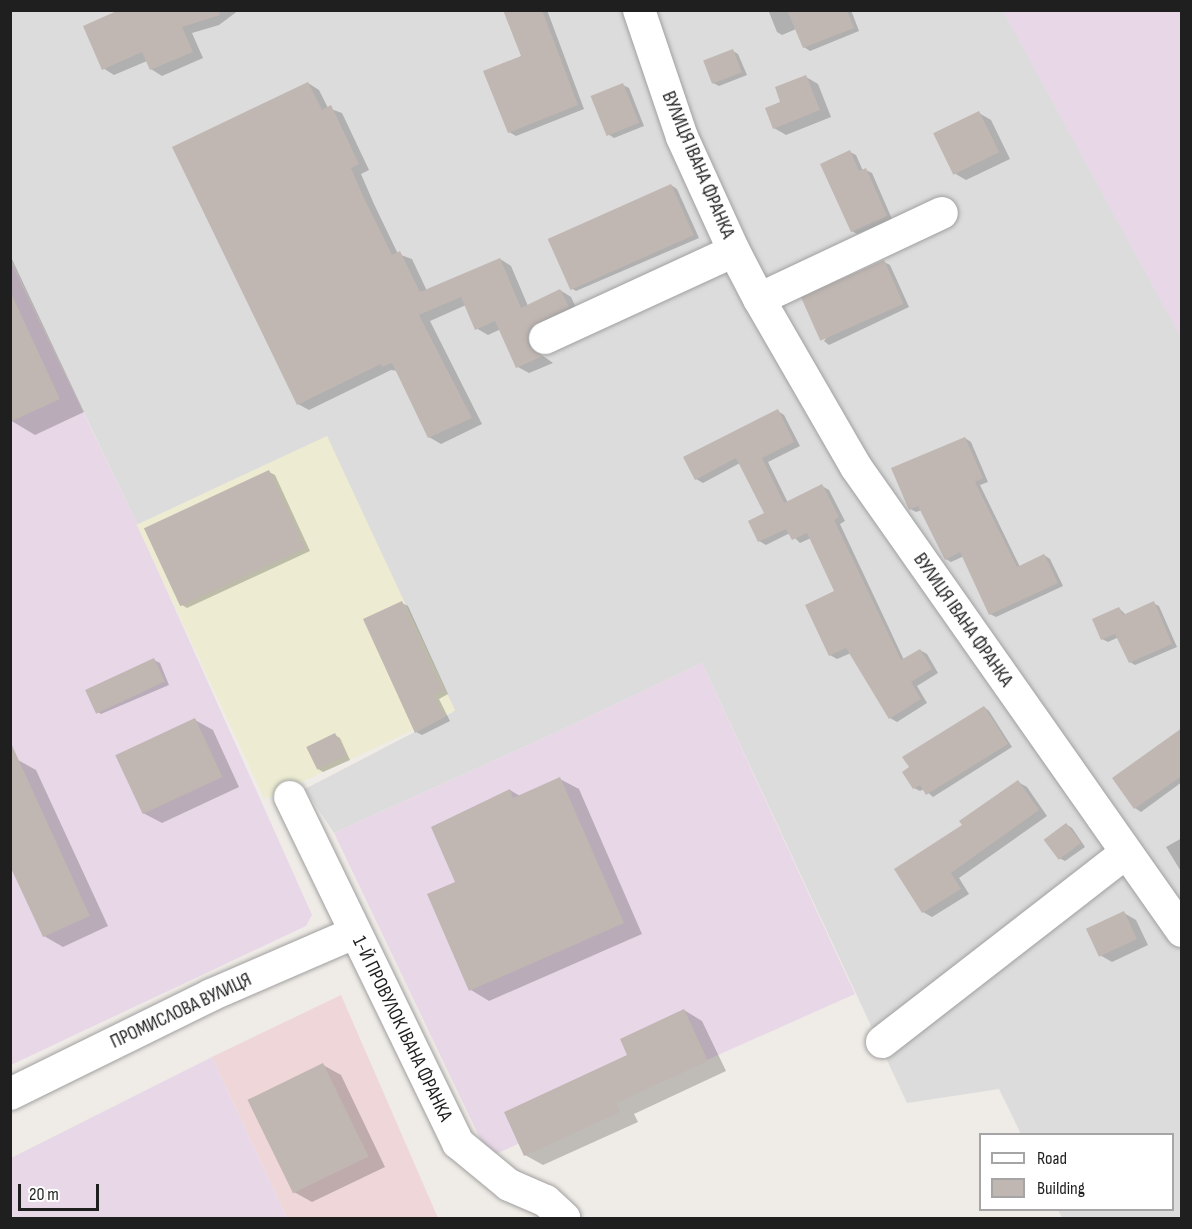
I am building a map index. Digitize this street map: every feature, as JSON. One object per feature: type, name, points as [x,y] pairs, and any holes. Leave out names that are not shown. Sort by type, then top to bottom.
[{"type":"street","name":"ВУЛИЦЯ ІВАНА ФРАНКА","points":[[639,10],[682,138],[734,251],[759,299],[856,467],[1182,931]]},
{"type":"street","points":[[759,299],[942,213]]},
{"type":"street","name":"ВУЛИЦЯ ІВАНА ФРАНКА","points":[[545,338],[734,251]]},
{"type":"street","name":"1-Й ПРОВУЛОК ІВАНА ФРАНКА","points":[[290,796],[354,933],[458,1143],[509,1185],[546,1201],[564,1218]]},
{"type":"street","points":[[882,1042],[1126,853]]},
{"type":"street","name":"ПРОМИСЛОВА ВУЛИЦЯ","points":[[10,1094],[211,995],[354,933]]},
{"type":"shaded area","points":[[11,11],[1181,11],[1181,1218],[1062,1218],[1058,1211],[1174,1211],[1174,1133],[1021,1133],[999,1089],[907,1103],[702,663],[555,733],[334,833],[305,789],[453,712],[327,437],[138,526],[11,260]]},
{"type":"shaded area","points":[[1003,11],[1181,11],[1181,338]]},
{"type":"shaded area","points":[[10,260],[138,526],[312,915],[306,926],[11,1065]]},
{"type":"shaded area","points":[[702,663],[855,994],[489,1157],[334,833],[555,733]]},
{"type":"shaded area","points":[[341,995],[438,1218],[287,1218],[212,1057]]},
{"type":"shaded area","points":[[212,1057],[287,1218],[11,1218],[11,1158]]},
{"type":"green space","points":[[327,436],[455,711],[265,799],[137,525]]},
{"type":"building","points":[[119,10],[219,10],[220,15],[182,27],[193,52],[150,70],[142,52],[102,70],[83,26]]},
{"type":"building","points":[[503,10],[542,10],[578,105],[508,133],[483,71],[521,56]]},
{"type":"building","points":[[787,10],[847,10],[854,28],[803,48]]},
{"type":"building","points":[[733,49],[742,72],[712,84],[703,60]]},
{"type":"building","points":[[806,75],[820,110],[773,129],[765,108],[780,102],[775,87]]},
{"type":"building","points":[[308,82],[322,110],[331,105],[359,164],[351,168],[363,196],[392,255],[400,251],[420,292],[500,258],[521,308],[560,289],[569,307],[531,327],[527,336],[528,345],[534,352],[543,356],[516,368],[495,321],[475,330],[461,297],[419,315],[472,418],[428,438],[392,363],[382,367],[381,364],[297,405],[172,147]]},
{"type":"building","points":[[623,83],[639,123],[607,136],[591,96]]},
{"type":"building","points":[[979,111],[999,152],[953,175],[933,133]]},
{"type":"building","points":[[850,150],[859,171],[866,168],[887,216],[851,232],[820,164]]},
{"type":"building","points":[[671,184],[694,235],[570,290],[548,239]]},
{"type":"building","points":[[884,260],[904,304],[820,341],[801,297]]},
{"type":"building","points":[[10,291],[60,399],[10,422]]},
{"type":"building","points":[[778,409],[794,442],[762,458],[784,503],[822,484],[839,517],[834,520],[901,660],[920,649],[932,669],[911,682],[921,699],[889,719],[846,648],[829,656],[805,605],[834,591],[807,533],[792,540],[786,529],[758,542],[748,521],[764,513],[736,458],[695,480],[683,457]]},
{"type":"building","points":[[965,437],[983,478],[975,482],[1017,567],[1044,554],[1058,583],[989,615],[960,552],[945,560],[918,506],[909,510],[891,468]]},
{"type":"building","points":[[269,470],[305,548],[180,606],[144,528]]},
{"type":"building","points":[[402,601],[443,691],[434,695],[445,717],[415,733],[363,619]]},
{"type":"building","points":[[1154,601],[1172,644],[1129,663],[1115,634],[1101,640],[1092,619],[1119,607],[1123,615]]},
{"type":"building","points":[[154,658],[165,682],[96,714],[85,690]]},
{"type":"building","points":[[984,706],[1008,744],[926,795],[920,785],[913,789],[902,772],[909,767],[902,757]]},
{"type":"building","points":[[195,718],[222,777],[143,814],[115,755]]},
{"type":"building","points":[[1182,728],[1182,776],[1134,809],[1112,778]]},
{"type":"building","points":[[335,733],[346,755],[317,769],[306,747]]},
{"type":"building","points":[[10,741],[90,916],[43,937],[10,866]]},
{"type":"building","points":[[560,777],[624,923],[469,991],[427,894],[455,882],[431,827],[510,789],[513,798]]},
{"type":"building","points":[[1018,780],[1039,810],[951,873],[961,889],[922,913],[894,869],[962,825],[959,821]]},
{"type":"building","points":[[1066,823],[1081,843],[1059,860],[1044,840]]},
{"type":"building","points":[[1124,911],[1137,939],[1099,957],[1086,929]]},
{"type":"building","points":[[684,1009],[708,1061],[616,1103],[620,1112],[524,1156],[504,1112],[627,1055],[620,1039]]},
{"type":"building","points":[[323,1063],[369,1156],[293,1193],[248,1100]]}]
